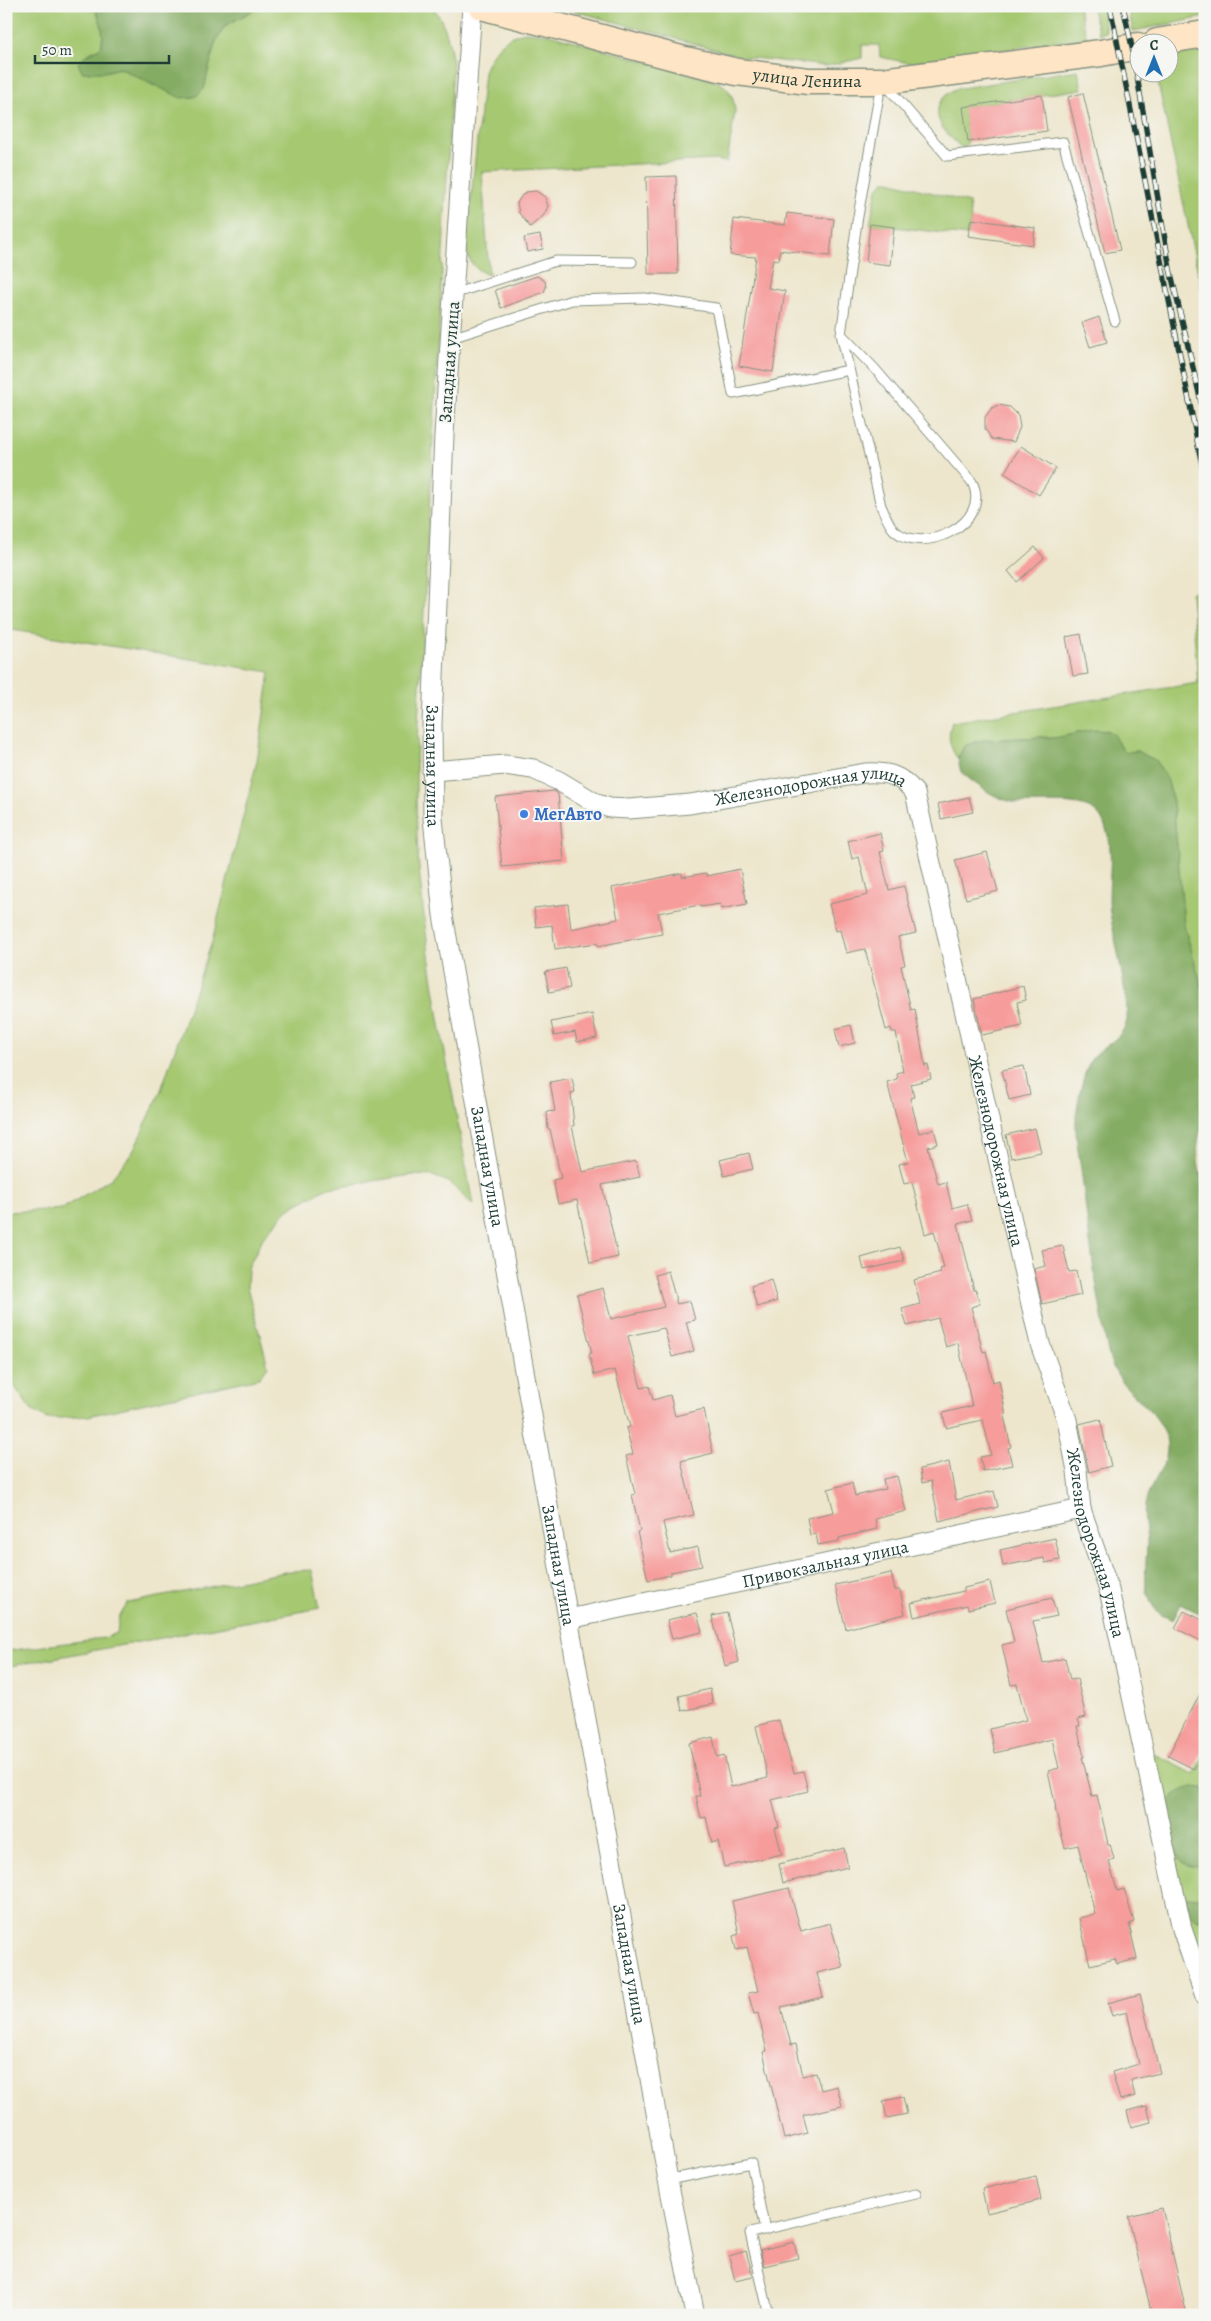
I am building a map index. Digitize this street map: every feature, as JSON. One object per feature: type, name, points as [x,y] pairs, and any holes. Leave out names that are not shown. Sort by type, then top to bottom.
[{"type":"main road","name":"улица Ленина","points":[[482,6],[737,72],[808,81],[882,80],[1072,57],[1128,48]]},
{"type":"main road","points":[[1178,38],[1205,34]]},
{"type":"street","name":"Западная улица","points":[[472,6],[450,338],[432,724],[433,818],[443,916],[668,2180],[695,2315]]},
{"type":"street","name":"Железнодорожная улица","points":[[432,771],[505,765],[533,769],[559,781],[597,804],[610,808],[690,804],[865,773],[892,774],[903,779],[912,788],[918,798],[1040,1344],[1068,1420],[1077,1471],[1081,1509],[1109,1590],[1182,1929],[1205,1996]]},
{"type":"street","name":"Привокзальная улица","points":[[569,1619],[1081,1509]]},
{"type":"lane","points":[[882,80],[947,156],[1063,142],[1114,321]]},
{"type":"lane","points":[[841,334],[875,369],[972,482],[977,500],[968,519],[957,528],[944,535],[919,539],[904,537],[894,530],[888,521],[881,506],[841,334],[857,222],[882,80]]},
{"type":"lane","points":[[453,294],[556,261],[632,262]]},
{"type":"lane","points":[[450,338],[572,300],[645,298],[716,308],[732,394],[850,370]]},
{"type":"lane","points":[[668,2180],[750,2163],[765,2230]]},
{"type":"lane","points":[[769,2315],[750,2233],[916,2194]]},
{"type":"green space","points":[[6,6],[93,6],[98,16],[103,36],[101,47],[85,56],[104,72],[120,68],[154,86],[208,72],[215,43],[225,26],[261,6],[432,6],[444,26],[453,63],[416,761],[416,805],[424,920],[443,1042],[473,1205],[449,1182],[433,1176],[412,1175],[328,1188],[288,1209],[263,1238],[248,1268],[247,1287],[268,1366],[259,1378],[88,1416],[47,1419],[31,1410],[12,1383],[6,1378],[6,1212],[62,1209],[112,1178],[132,1153],[160,1093],[212,942],[257,761],[270,672],[6,629]]},
{"type":"green space","points":[[93,6],[261,6],[225,26],[215,43],[204,89],[195,97],[181,98],[120,68],[104,72],[82,72],[78,63],[85,56],[101,47],[103,36],[102,26]]},
{"type":"green space","points":[[557,6],[1078,6],[1087,38],[909,63],[880,57],[879,45],[862,45],[862,58],[827,66],[743,57]]},
{"type":"green space","points":[[1091,6],[1102,6],[1106,32],[1099,34]]},
{"type":"green space","points":[[1128,6],[1205,6],[1205,17],[1133,31]]},
{"type":"green space","points":[[525,32],[549,34],[716,81],[728,89],[734,102],[735,112],[727,162],[715,160],[482,172],[489,275],[473,265],[466,248],[484,72],[490,58],[499,46],[511,37]]},
{"type":"green space","points":[[1205,47],[1205,306],[1158,82],[1178,82],[1178,52]]},
{"type":"green space","points":[[1078,70],[1082,89],[964,107],[968,142],[964,149],[949,135],[939,120],[939,104],[945,96],[955,89]]},
{"type":"green space","points":[[884,181],[890,181],[969,203],[971,219],[968,236],[870,224],[877,189]]},
{"type":"green space","points":[[1197,590],[1205,620],[1205,998],[1184,925],[1173,802],[1167,778],[1137,751],[1126,752],[1107,730],[1055,738],[983,740],[964,746],[958,759],[951,746],[949,737],[952,722],[1198,683],[1191,593]]},
{"type":"green space","points":[[1091,730],[1107,731],[1113,735],[1126,752],[1137,751],[1155,760],[1167,778],[1173,802],[1184,925],[1205,998],[1205,1121],[1198,1139],[1198,1158],[1205,1196],[1205,1616],[1181,1604],[1173,1620],[1160,1614],[1153,1607],[1149,1598],[1146,1579],[1147,1541],[1144,1516],[1145,1507],[1148,1494],[1163,1466],[1167,1444],[1159,1423],[1121,1380],[1109,1356],[1093,1264],[1076,1136],[1078,1105],[1088,1066],[1095,1055],[1123,1030],[1127,1016],[1124,988],[1110,913],[1109,841],[1101,818],[1085,806],[1060,803],[1023,803],[999,798],[961,772],[958,759],[964,746],[983,740],[1055,738]]},
{"type":"green space","points":[[312,1570],[320,1608],[6,1667],[6,1651],[104,1638],[117,1633],[119,1617],[128,1603],[290,1571]]},
{"type":"green space","points":[[1151,1752],[1194,1774],[1205,1754],[1205,1976],[1196,1953]]},
{"type":"green space","points":[[1192,1787],[1205,1788],[1205,1868],[1190,1866],[1182,1862],[1175,1849],[1170,1829],[1169,1808],[1171,1800],[1174,1795]]},
{"type":"green space","points":[[1205,1892],[1205,1922],[1193,1918],[1185,1900],[1187,1896],[1199,1897]]},
{"type":"building","points":[[1083,93],[1120,250],[1105,253],[1068,97]]},
{"type":"building","points":[[1042,95],[1047,131],[968,142],[963,107]]},
{"type":"building","points":[[676,176],[678,274],[648,274],[646,177]]},
{"type":"building","points":[[536,191],[545,197],[548,206],[544,215],[530,227],[519,213],[517,203],[526,192]]},
{"type":"building","points":[[787,213],[834,219],[830,256],[780,250],[779,260],[773,259],[768,288],[785,291],[773,372],[739,366],[756,257],[730,255],[734,219],[785,225]]},
{"type":"building","points":[[971,219],[1035,228],[1033,245],[968,236]]},
{"type":"building","points":[[870,224],[894,227],[890,265],[866,262]]},
{"type":"building","points":[[540,235],[543,249],[527,252],[524,238]]},
{"type":"building","points":[[537,276],[545,281],[546,287],[544,292],[501,308],[495,290]]},
{"type":"building","points":[[1099,317],[1107,342],[1090,347],[1082,323]]},
{"type":"building","points":[[998,405],[1010,407],[1018,415],[1020,427],[1014,442],[992,439],[985,429],[985,417],[992,408]]},
{"type":"building","points":[[1021,446],[1056,468],[1039,495],[1004,473]]},
{"type":"building","points":[[1035,547],[1044,558],[1017,582],[1008,571]]},
{"type":"building","points":[[1081,634],[1088,674],[1073,676],[1066,637]]},
{"type":"building","points":[[554,791],[558,794],[564,861],[502,867],[495,797]]},
{"type":"building","points":[[969,797],[973,812],[941,819],[938,804]]},
{"type":"building","points":[[880,833],[884,851],[880,852],[889,890],[904,886],[916,933],[898,937],[905,965],[901,966],[911,1010],[915,1009],[925,1066],[928,1065],[931,1079],[911,1084],[914,1097],[910,1098],[919,1133],[934,1129],[938,1144],[928,1147],[938,1184],[946,1182],[952,1208],[967,1204],[972,1220],[958,1224],[974,1290],[976,1290],[980,1304],[971,1307],[983,1352],[986,1351],[993,1382],[999,1380],[1006,1415],[1004,1416],[1011,1447],[1008,1448],[1012,1465],[983,1471],[980,1457],[991,1455],[983,1420],[946,1428],[943,1413],[972,1406],[958,1343],[946,1347],[938,1318],[907,1326],[902,1309],[920,1304],[914,1280],[941,1273],[940,1269],[944,1268],[934,1231],[925,1234],[912,1182],[904,1184],[899,1164],[908,1162],[887,1082],[897,1079],[896,1073],[903,1071],[896,1032],[892,1032],[891,1028],[886,1030],[865,949],[846,953],[840,930],[836,931],[829,904],[868,895],[859,857],[852,859],[848,841]]},
{"type":"building","points":[[987,852],[998,891],[966,899],[955,860]]},
{"type":"building","points":[[740,869],[747,904],[721,909],[720,904],[700,907],[700,905],[658,913],[662,934],[598,946],[597,943],[555,949],[552,925],[536,927],[534,908],[568,904],[571,929],[618,919],[612,888],[682,873],[682,877],[706,873],[707,876]]},
{"type":"building","points":[[566,968],[570,988],[549,992],[545,972]]},
{"type":"building","points":[[1023,986],[1026,1000],[1017,1002],[1022,1026],[982,1035],[974,999]]},
{"type":"building","points":[[592,1014],[597,1038],[577,1042],[575,1032],[554,1036],[551,1022]]},
{"type":"building","points":[[851,1025],[855,1043],[839,1047],[835,1029]]},
{"type":"building","points":[[1024,1066],[1030,1095],[1009,1100],[1002,1070]]},
{"type":"building","points":[[572,1078],[575,1092],[571,1093],[574,1126],[572,1126],[582,1172],[636,1161],[640,1177],[602,1185],[618,1257],[590,1263],[577,1200],[558,1204],[553,1180],[561,1178],[550,1129],[548,1129],[547,1112],[555,1111],[550,1082]]},
{"type":"building","points":[[1035,1128],[1041,1152],[1011,1158],[1006,1135]]},
{"type":"building","points":[[749,1153],[753,1169],[724,1176],[720,1160]]},
{"type":"building","points":[[1063,1246],[1069,1272],[1076,1271],[1081,1295],[1042,1304],[1034,1269],[1046,1266],[1042,1250]]},
{"type":"building","points":[[900,1247],[904,1261],[864,1270],[861,1258]]},
{"type":"building","points":[[668,1271],[677,1304],[690,1301],[695,1320],[686,1322],[694,1351],[672,1357],[664,1328],[628,1336],[641,1388],[649,1386],[653,1400],[670,1395],[675,1416],[704,1409],[713,1453],[681,1461],[694,1515],[663,1522],[670,1553],[698,1547],[702,1566],[671,1572],[671,1575],[648,1580],[637,1532],[640,1531],[632,1495],[635,1494],[626,1456],[633,1454],[626,1428],[630,1427],[615,1370],[594,1375],[589,1353],[592,1353],[577,1295],[603,1288],[611,1319],[664,1307],[655,1275]]},
{"type":"building","points":[[771,1280],[777,1301],[757,1307],[751,1286]]},
{"type":"building","points":[[1100,1419],[1111,1466],[1089,1472],[1079,1424]]},
{"type":"building","points":[[949,1462],[956,1500],[994,1491],[998,1507],[939,1521],[931,1481],[922,1483],[920,1469]]},
{"type":"building","points":[[897,1476],[906,1511],[875,1519],[877,1529],[839,1538],[839,1541],[818,1545],[816,1534],[810,1535],[807,1518],[834,1512],[828,1489],[852,1483],[855,1496],[885,1489],[883,1479]]},
{"type":"building","points":[[1055,1538],[1060,1560],[1045,1563],[1044,1558],[1003,1566],[1000,1550]]},
{"type":"building","points":[[891,1573],[895,1590],[900,1590],[905,1614],[846,1629],[835,1585]]},
{"type":"building","points":[[990,1582],[995,1603],[968,1609],[967,1605],[914,1617],[911,1603],[964,1591],[964,1588]]},
{"type":"building","points":[[1052,1598],[1057,1616],[1033,1621],[1043,1663],[1065,1658],[1070,1680],[1077,1679],[1086,1717],[1078,1719],[1080,1726],[1077,1726],[1084,1757],[1082,1757],[1092,1796],[1097,1795],[1108,1844],[1110,1844],[1114,1859],[1109,1861],[1117,1891],[1124,1889],[1134,1922],[1129,1924],[1137,1959],[1117,1964],[1115,1959],[1090,1965],[1079,1918],[1095,1914],[1078,1845],[1065,1848],[1055,1808],[1048,1771],[1059,1768],[1052,1739],[995,1753],[990,1729],[1026,1720],[1017,1684],[1011,1685],[1002,1645],[1014,1642],[1006,1609]]},
{"type":"building","points":[[1184,1611],[1205,1621],[1205,1643],[1175,1628]]},
{"type":"building","points":[[697,1613],[702,1632],[672,1639],[667,1620]]},
{"type":"building","points":[[727,1613],[739,1662],[725,1666],[712,1616]]},
{"type":"building","points":[[1205,1684],[1205,1748],[1194,1769],[1168,1756]]},
{"type":"building","points":[[710,1689],[713,1704],[682,1711],[679,1696]]},
{"type":"building","points":[[779,1720],[794,1773],[803,1771],[808,1791],[772,1800],[779,1827],[775,1828],[782,1854],[724,1867],[718,1841],[712,1843],[706,1817],[701,1818],[696,1796],[700,1796],[689,1743],[713,1737],[717,1757],[724,1755],[731,1787],[768,1778],[756,1726]]},
{"type":"building","points":[[844,1848],[848,1867],[783,1883],[779,1864]]},
{"type":"building","points":[[789,1888],[801,1931],[830,1923],[843,1967],[817,1973],[823,1997],[781,2007],[791,2045],[796,2044],[803,2076],[816,2073],[821,2090],[837,2086],[842,2106],[803,2115],[808,2133],[784,2139],[763,2052],[767,2051],[758,2013],[754,2014],[748,1993],[758,1991],[747,1947],[736,1950],[733,1936],[739,1934],[732,1901]]},
{"type":"building","points":[[1140,1994],[1160,2073],[1131,2080],[1135,2096],[1120,2100],[1112,2072],[1139,2064],[1127,2012],[1112,2016],[1108,2003]]},
{"type":"building","points":[[903,2097],[907,2114],[887,2118],[883,2101]]},
{"type":"building","points":[[1147,2106],[1151,2122],[1131,2127],[1127,2111]]},
{"type":"building","points":[[1036,2176],[1041,2200],[987,2213],[982,2189]]},
{"type":"building","points":[[1162,2208],[1187,2315],[1152,2315],[1128,2216]]},
{"type":"building","points":[[794,2242],[798,2258],[764,2266],[760,2250]]},
{"type":"building","points":[[746,2251],[753,2277],[735,2281],[729,2256]]},
{"type":"railway","points":[[1110,6],[1205,480]]},
{"type":"railway","points":[[1123,6],[1132,47],[1170,269],[1205,419]]},
{"type":"place","name":"МегАвто","points":[[524,814]]}]
